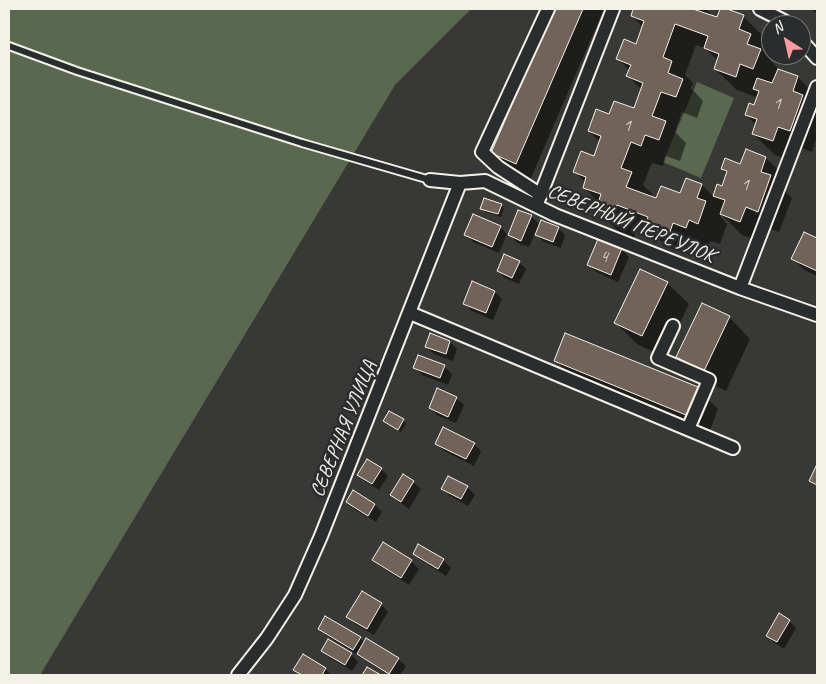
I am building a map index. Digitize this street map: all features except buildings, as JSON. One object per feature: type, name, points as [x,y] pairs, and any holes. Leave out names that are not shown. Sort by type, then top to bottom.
[{"type":"street","points":[[548,9],[482,152],[539,200],[613,9]]},
{"type":"street","points":[[740,288],[817,87]]},
{"type":"street","name":"СЕВЕРНЫЙ ПЕРЕУЛОК","points":[[430,180],[460,184],[485,181],[539,200],[556,215],[740,288],[817,315]]},
{"type":"street","name":"СЕВЕРНАЯ УЛИЦА","points":[[238,675],[267,638],[296,595],[460,184]]},
{"type":"street","points":[[410,313],[733,448]]},
{"type":"street","points":[[673,326],[658,358],[710,380],[688,428]]},
{"type":"lane","points":[[9,46],[77,71],[264,131],[430,180]]},
{"type":"green space","points":[[9,9],[471,9],[395,85],[40,675],[9,675]]},
{"type":"green space","points":[[697,82],[734,98],[701,178],[663,162]]}]
